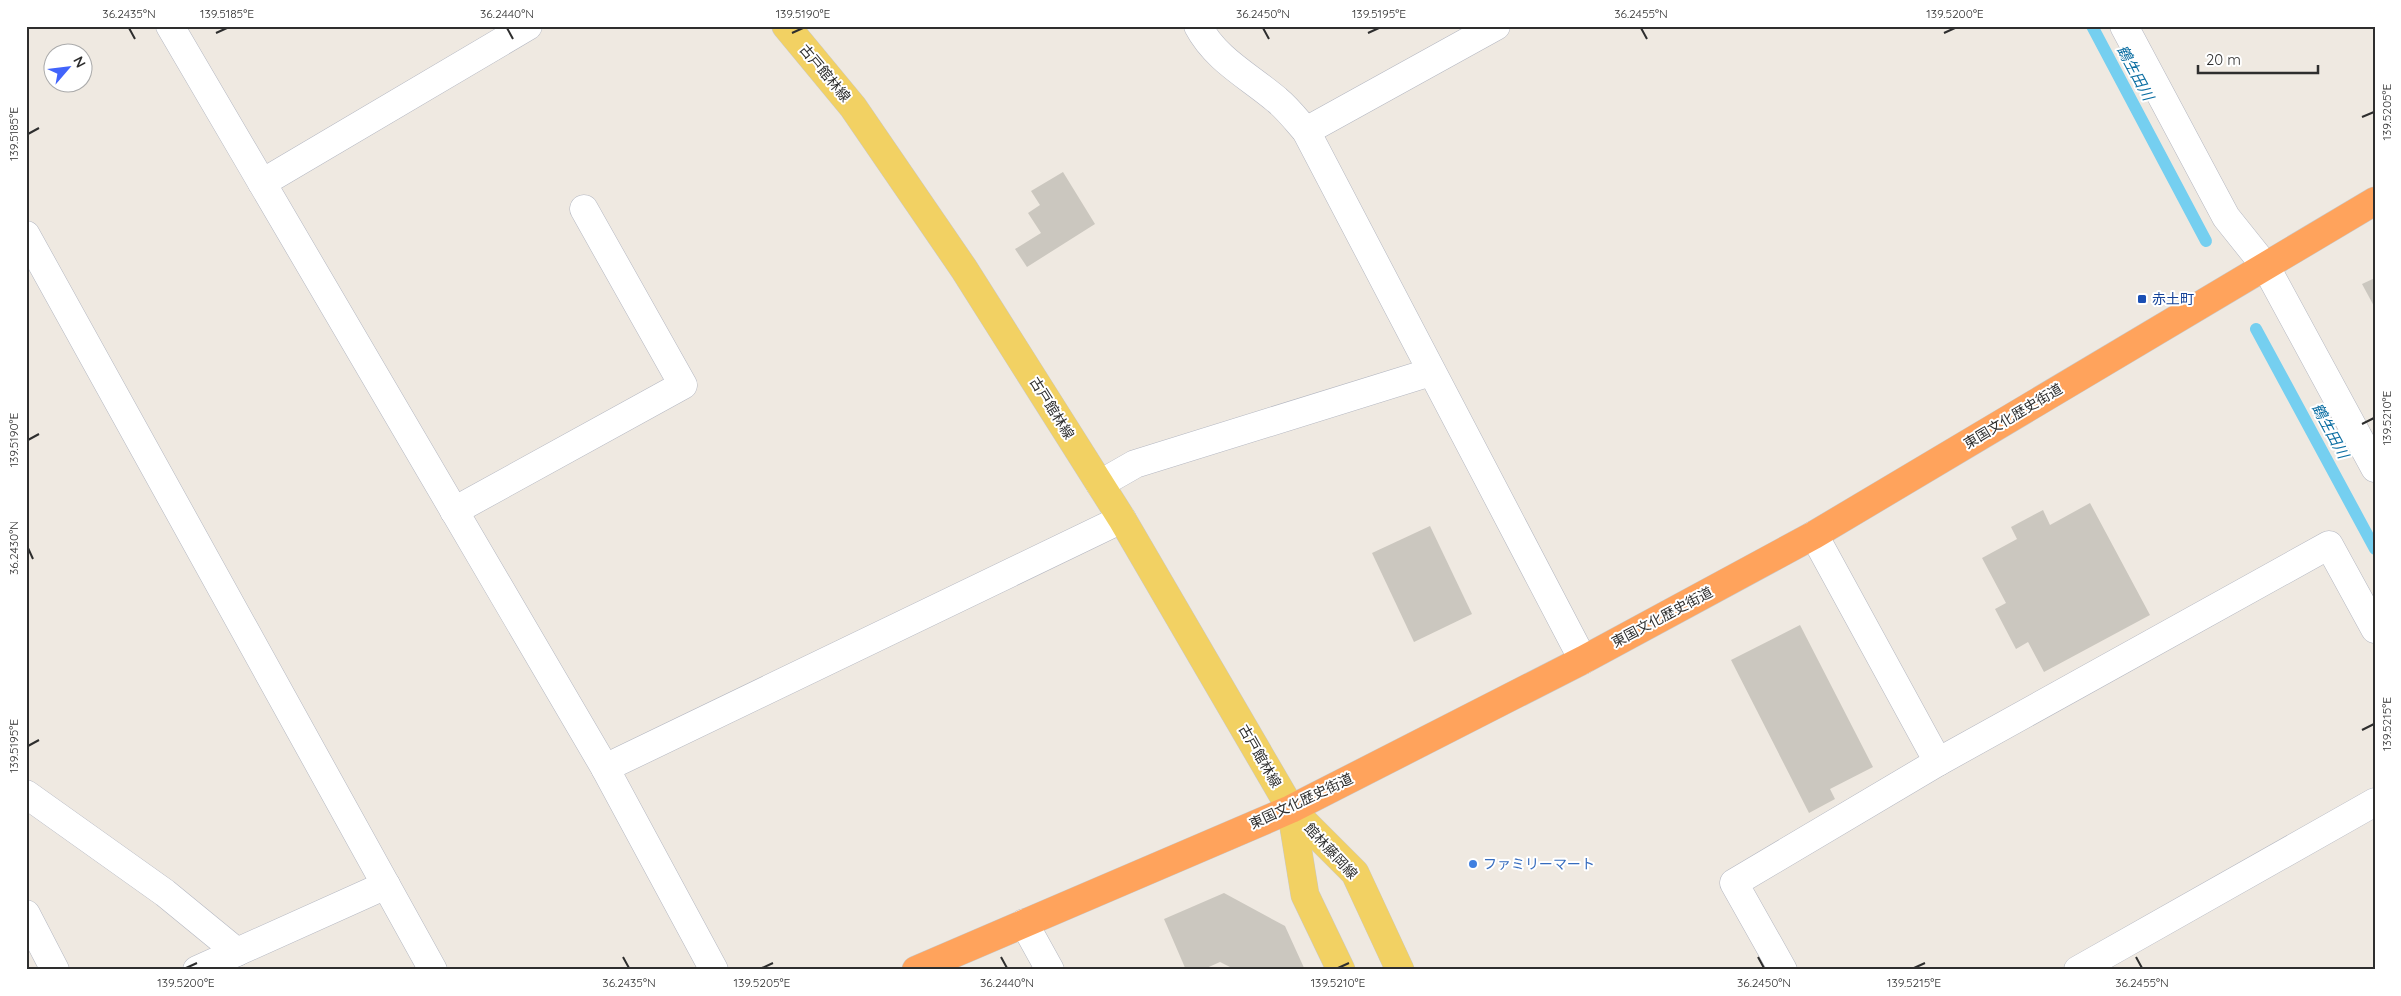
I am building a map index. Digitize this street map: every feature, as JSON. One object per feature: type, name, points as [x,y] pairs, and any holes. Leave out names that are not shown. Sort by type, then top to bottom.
[{"type":"highway","name":"東国文化歴史街道","points":[[916,970],[1291,809],[1583,660],[1814,535],[2375,201]]},
{"type":"main road","name":"古戸館林線","points":[[786,26],[864,123],[964,269],[1122,519],[1291,809]]},
{"type":"main road","name":"館林藤岡線","points":[[1291,809],[1305,895],[1341,970]]},
{"type":"main road","name":"館林藤岡線","points":[[1291,809],[1355,873],[1400,970]]},
{"type":"street","points":[[170,26],[605,768],[714,970]]},
{"type":"street","points":[[262,183],[528,26]]},
{"type":"street","points":[[1198,26],[1204,39],[1223,59],[1278,100],[1306,131],[1583,660]]},
{"type":"street","points":[[1306,131],[1496,26]]},
{"type":"street","points":[[2124,26],[2226,217],[2266,267],[2375,468]]},
{"type":"street","points":[[454,511],[683,385],[584,209]]},
{"type":"street","points":[[30,250],[433,970]]},
{"type":"street","points":[[1100,484],[1135,464],[1431,372]]},
{"type":"street","points":[[605,768],[1122,519]]},
{"type":"street","points":[[1814,535],[1938,762]]},
{"type":"street","points":[[1783,970],[1734,883],[1938,762],[2329,545],[2375,629]]},
{"type":"street","points":[[26,794],[165,893],[237,952]]},
{"type":"street","points":[[2078,970],[2375,802]]},
{"type":"street","points":[[197,970],[386,885]]},
{"type":"street","points":[[26,914],[55,970]]},
{"type":"street","points":[[1024,923],[1050,970]]},
{"type":"building","points":[[1063,172],[1095,224],[1027,267],[1015,249],[1041,233],[1028,213],[1040,205],[1031,191]]},
{"type":"building","points":[[2375,278],[2375,308],[2362,284]]},
{"type":"building","points":[[2090,503],[2150,615],[2044,672],[2028,642],[2016,649],[1995,609],[2006,603],[1982,558],[2017,539],[2011,527],[2043,510],[2050,525]]},
{"type":"building","points":[[1430,526],[1472,614],[1414,642],[1372,553]]},
{"type":"building","points":[[1800,625],[1873,767],[1830,789],[1835,799],[1809,813],[1731,660]]},
{"type":"building","points":[[1224,893],[1285,926],[1305,970],[1236,970],[1220,962],[1202,970],[1186,970],[1164,919]]},
{"type":"waterway","name":"鶴生田川","points":[[2092,26],[2206,241]]},
{"type":"waterway","name":"鶴生田川","points":[[2256,329],[2375,549]]},
{"type":"place","name":"赤土町","points":[[2142,299]]},
{"type":"place","name":"ファミリーマート","points":[[1473,864]]}]
